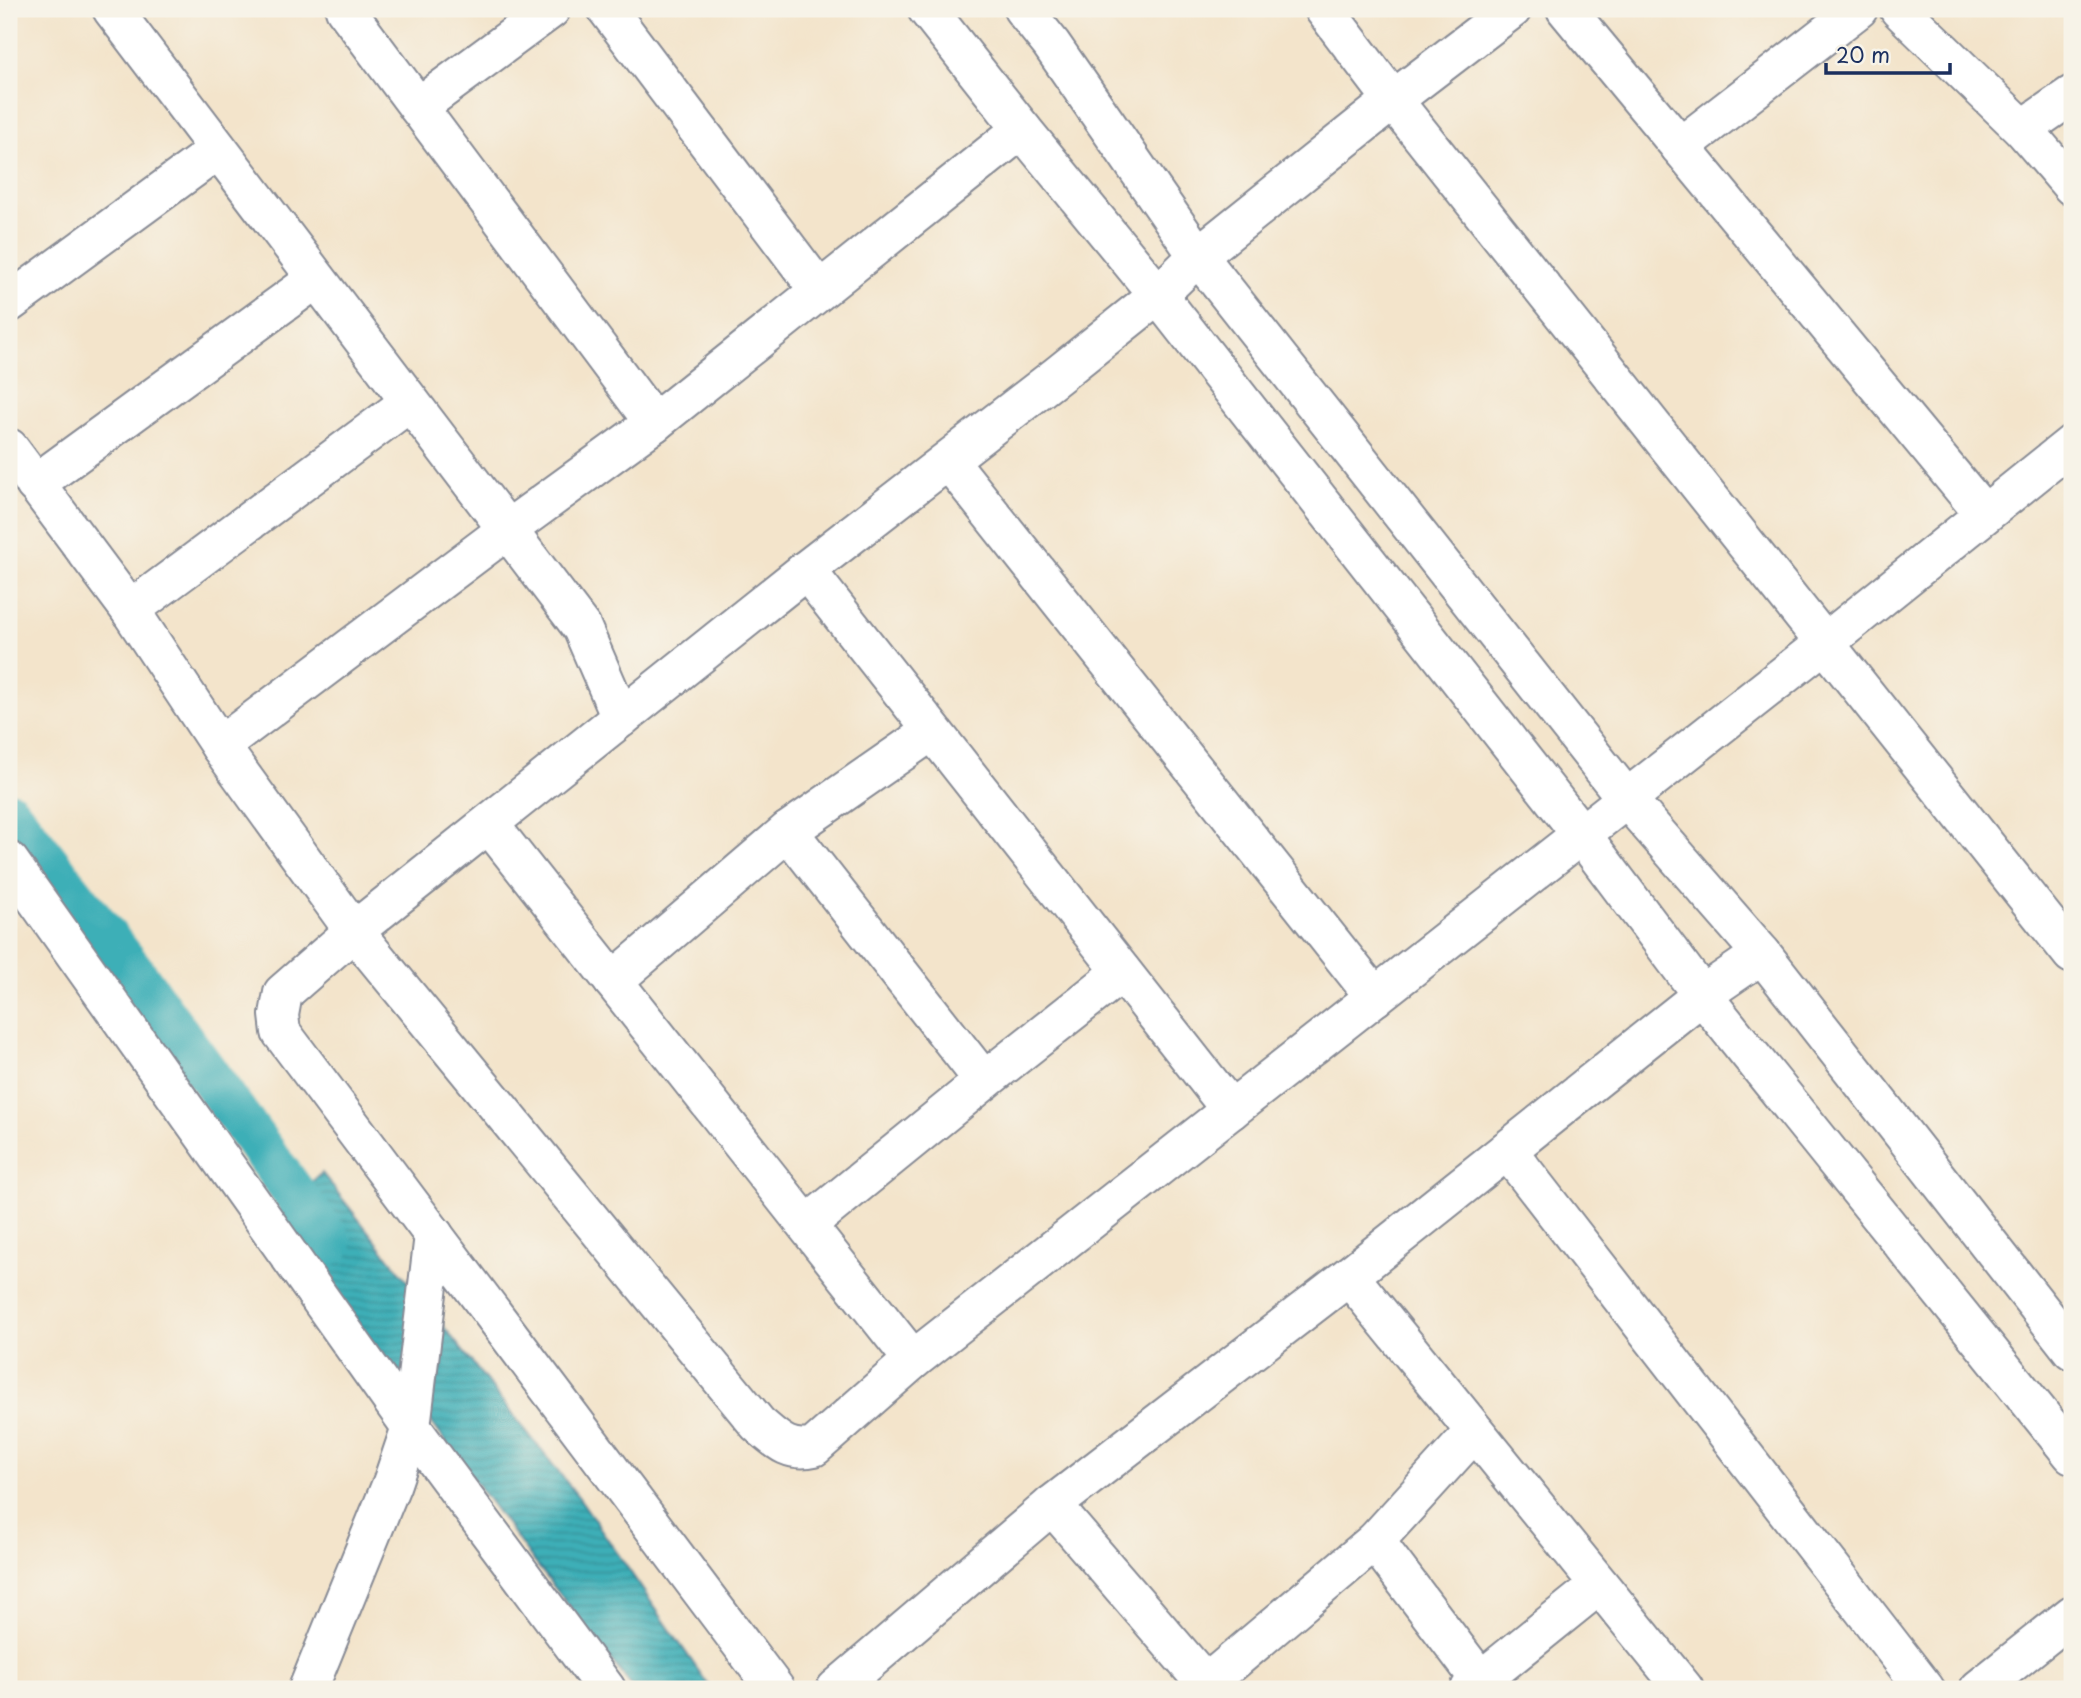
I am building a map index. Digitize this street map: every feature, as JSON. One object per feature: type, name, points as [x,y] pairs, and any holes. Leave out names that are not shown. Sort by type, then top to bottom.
[{"type":"street","points":[[345,9],[654,424]]},
{"type":"street","points":[[418,107],[551,9]]},
{"type":"street","points":[[607,9],[819,290]]},
{"type":"street","points":[[927,9],[1158,295],[1581,834],[1702,995],[2072,1454]]},
{"type":"street","points":[[1023,9],[1051,44],[1198,256],[1626,798],[1762,954],[2072,1350]]},
{"type":"street","points":[[775,1689],[281,1032],[279,1015],[283,993],[354,931],[806,570],[949,461],[1158,295],[1198,256],[1512,9]]},
{"type":"street","points":[[1566,9],[1984,514]]},
{"type":"street","points":[[1680,147],[1858,9]]},
{"type":"street","points":[[1899,9],[2023,128],[2072,186]]},
{"type":"street","points":[[1330,12],[1393,100],[2072,954]]},
{"type":"street","points":[[128,14],[218,150],[582,628],[621,718]]},
{"type":"street","points":[[2023,128],[2072,95]]},
{"type":"street","points":[[220,746],[507,530],[654,424],[1022,129]]},
{"type":"street","points":[[9,303],[218,150]]},
{"type":"street","points":[[35,484],[316,279]]},
{"type":"street","points":[[130,610],[410,402]]},
{"type":"street","points":[[9,448],[130,610],[220,746],[354,931],[758,1424],[781,1443],[800,1450],[814,1447],[914,1360],[1826,642],[1984,514],[2067,459]]},
{"type":"street","points":[[949,461],[1375,997]]},
{"type":"street","points":[[806,570],[1231,1110]]},
{"type":"street","points":[[613,981],[788,831],[932,731]]},
{"type":"street","points":[[489,824],[914,1360]]},
{"type":"street","points":[[788,831],[984,1081]]},
{"type":"street","points":[[9,861],[411,1427],[606,1689]]},
{"type":"street","points":[[836,1689],[1052,1506],[1349,1276],[1702,995],[1762,954]]},
{"type":"street","points":[[807,1225],[1122,972]]},
{"type":"street","points":[[1507,1150],[1925,1689]]},
{"type":"street","points":[[307,1689],[392,1483],[411,1427],[434,1235]]},
{"type":"street","points":[[1349,1276],[1684,1689]]},
{"type":"street","points":[[1052,1506],[1205,1687],[1375,1541],[1474,1432]]},
{"type":"street","points":[[1375,1541],[1479,1686],[1599,1585]]},
{"type":"street","points":[[1979,1689],[2072,1615]]},
{"type":"water","points":[[322,1173],[580,1499],[711,1689],[634,1689],[529,1555],[277,1212]]},
{"type":"waterway","points":[[9,813],[131,969],[330,1243]]}]
